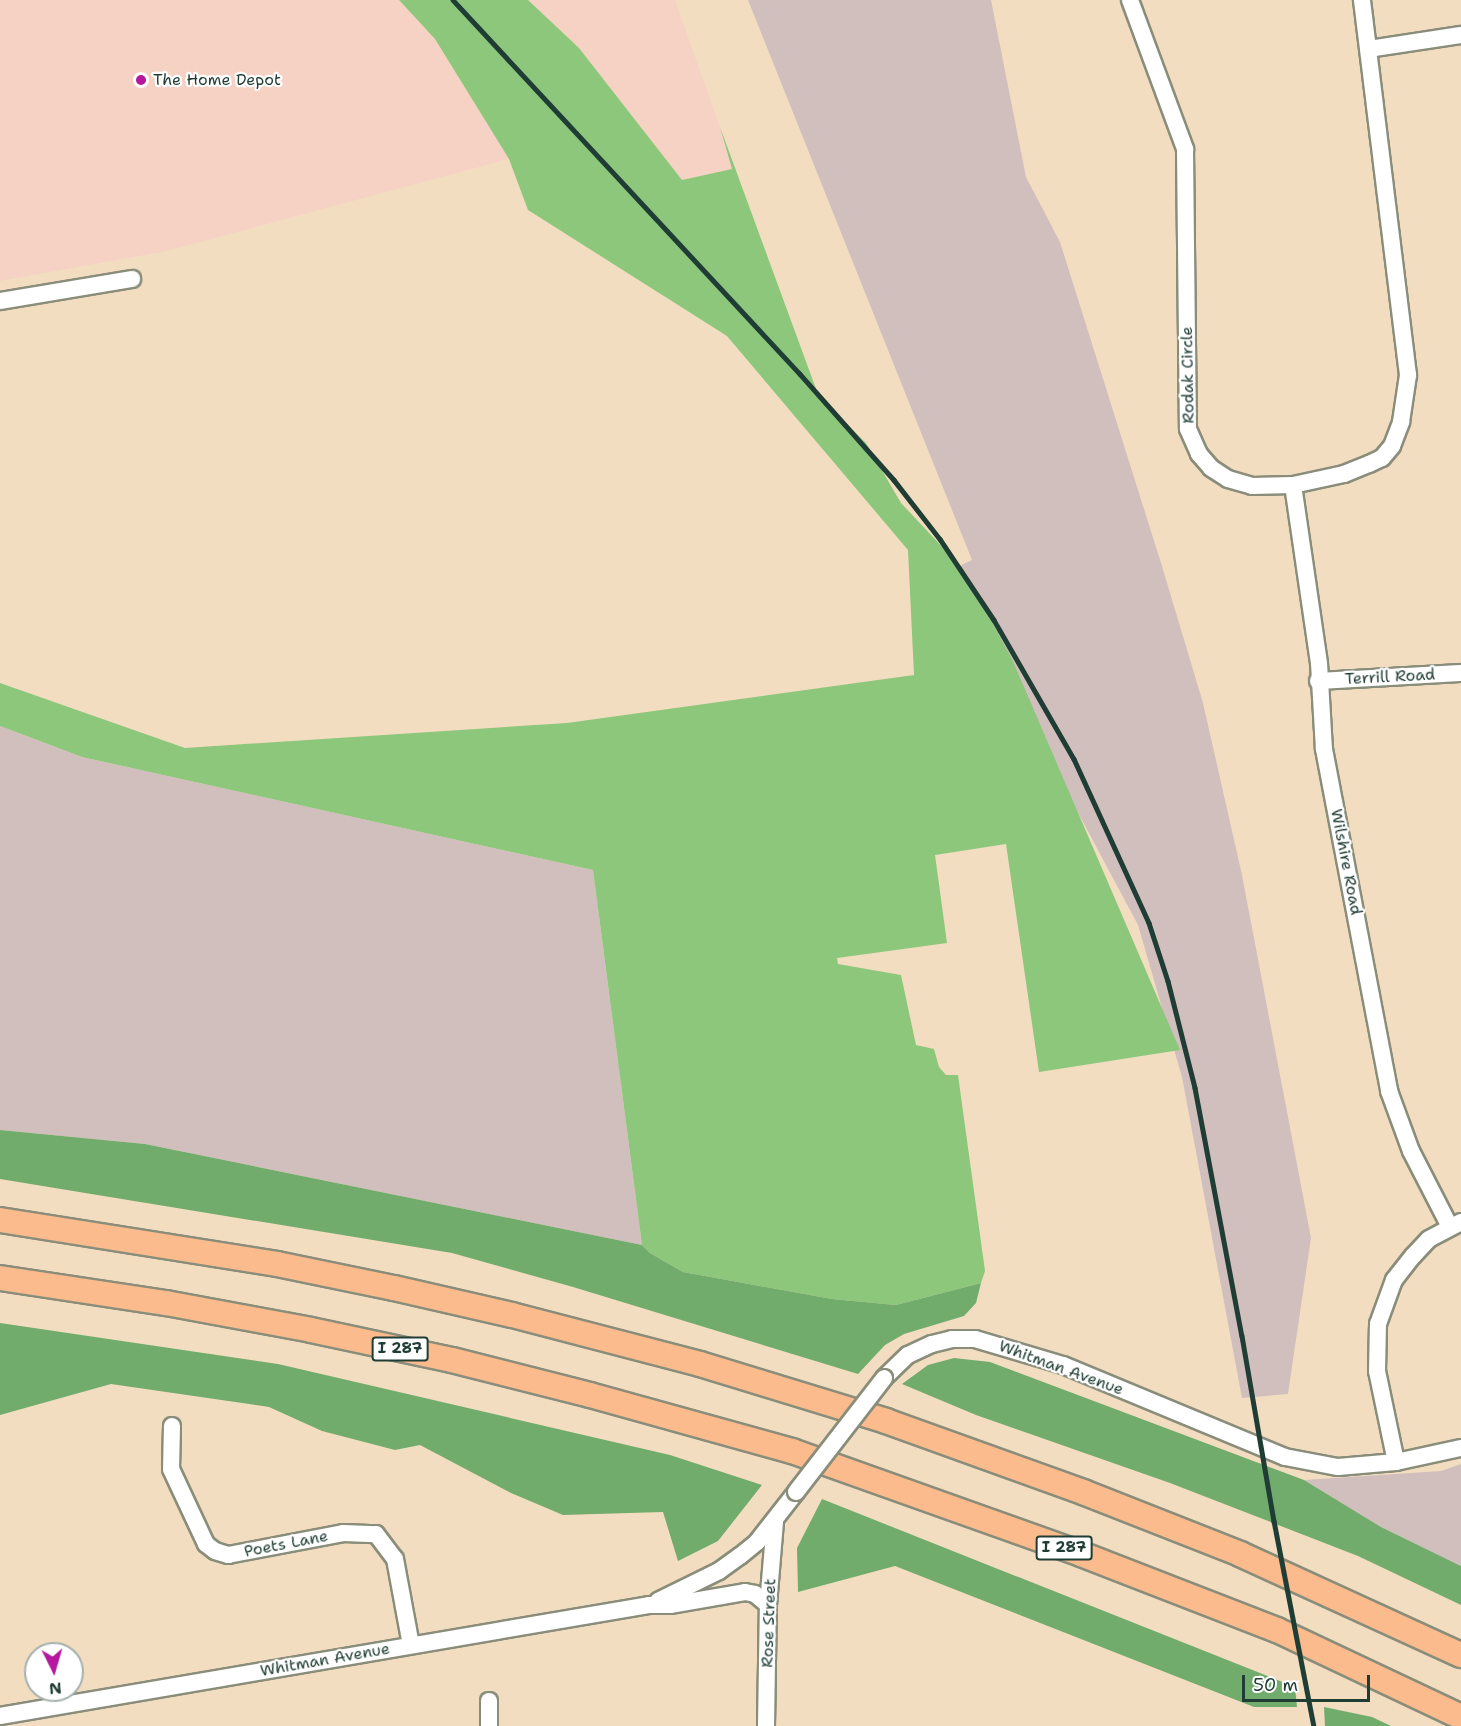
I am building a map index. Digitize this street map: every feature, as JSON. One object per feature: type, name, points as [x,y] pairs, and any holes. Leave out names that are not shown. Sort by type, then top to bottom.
[{"type":"highway","points":[[0,1220],[277,1264],[394,1288],[512,1315],[732,1374],[886,1421],[1094,1496],[1240,1554],[1461,1655]]},
{"type":"highway","name":"I 287","points":[[0,1278],[211,1311],[452,1360],[590,1395],[792,1451],[1081,1554],[1277,1630],[1461,1717]]},
{"type":"street","name":"Rodak Circle","points":[[1130,0],[1185,149],[1188,429],[1199,454],[1211,468],[1228,478],[1252,486],[1293,484],[1344,474],[1382,458],[1392,446],[1406,399],[1408,375],[1362,0]]},
{"type":"street","points":[[1369,50],[1461,35]]},
{"type":"street","points":[[0,301],[132,279]]},
{"type":"street","name":"Wilshire Road","points":[[1293,484],[1308,574],[1319,663],[1318,681],[1324,749],[1389,1091],[1410,1150],[1456,1224]]},
{"type":"street","name":"Terrill Road","points":[[1318,681],[1461,673]]},
{"type":"street","points":[[1396,1462],[1377,1371],[1378,1324],[1394,1280],[1429,1239],[1456,1224]]},
{"type":"street","name":"Whitman Avenue","points":[[649,1605],[719,1571],[757,1542],[884,1378],[908,1355],[932,1344],[952,1339],[975,1339],[1063,1365],[1285,1457],[1338,1467],[1396,1462],[1461,1448]]},
{"type":"street","name":"Poets Lane","points":[[172,1426],[171,1469],[206,1544],[215,1551],[228,1555],[343,1533],[376,1534],[395,1559],[411,1645]]},
{"type":"street","name":"Rose Street","points":[[766,1726],[768,1605],[775,1521]]},
{"type":"street","name":"Whitman Avenue","points":[[0,1716],[649,1605],[670,1605],[745,1592],[755,1594],[768,1605]]},
{"type":"street","points":[[489,1701],[489,1726]]},
{"type":"shaded area","points":[[0,0],[399,0],[435,39],[509,159],[167,251],[0,281]]},
{"type":"shaded area","points":[[528,0],[675,0],[720,127],[732,169],[682,180],[579,48]]},
{"type":"shaded area","points":[[748,0],[991,0],[1026,177],[1060,242],[1161,563],[1203,703],[1242,875],[1311,1238],[1288,1394],[1242,1398],[1182,1077],[1138,925],[949,571],[972,560]]},
{"type":"shaded area","points":[[0,726],[82,757],[593,870],[642,1245],[145,1144],[0,1130]]},
{"type":"shaded area","points":[[1461,1464],[1461,1566],[1381,1527],[1304,1480],[1441,1471]]},
{"type":"green space","points":[[399,0],[528,0],[579,48],[682,180],[732,169],[720,127],[819,397],[866,443],[901,503],[964,570],[1012,659],[1180,1050],[1039,1072],[1006,844],[935,855],[947,943],[837,958],[838,964],[901,975],[916,1045],[934,1049],[939,1067],[946,1075],[958,1075],[985,1271],[981,1283],[896,1305],[832,1299],[683,1272],[650,1253],[642,1245],[593,870],[82,757],[0,726],[0,683],[185,748],[567,723],[914,675],[908,550],[727,336],[528,210],[509,159],[435,39]]},
{"type":"green space","points":[[0,1130],[145,1144],[642,1245],[650,1253],[683,1272],[832,1299],[896,1305],[981,1283],[976,1303],[964,1316],[904,1334],[885,1345],[858,1374],[573,1287],[452,1253],[0,1179]]},
{"type":"green space","points":[[0,1323],[278,1364],[670,1455],[762,1485],[718,1541],[678,1561],[663,1512],[563,1515],[511,1493],[420,1445],[395,1450],[322,1431],[269,1407],[111,1384],[0,1415]]},
{"type":"green space","points":[[954,1358],[990,1362],[1304,1480],[1381,1527],[1461,1566],[1461,1605],[1358,1556],[1170,1483],[976,1415],[902,1384],[928,1365]]},
{"type":"green space","points":[[822,1499],[1295,1687],[1297,1707],[1254,1707],[895,1566],[798,1592],[797,1548]]},
{"type":"green space","points":[[1324,1707],[1372,1717],[1391,1726],[1325,1726]]},
{"type":"railway","points":[[453,0],[800,374],[894,480],[940,539],[994,620],[1074,759],[1149,923],[1168,981],[1195,1088],[1314,1726]]},
{"type":"place","name":"The Home Depot","points":[[141,80]]}]
